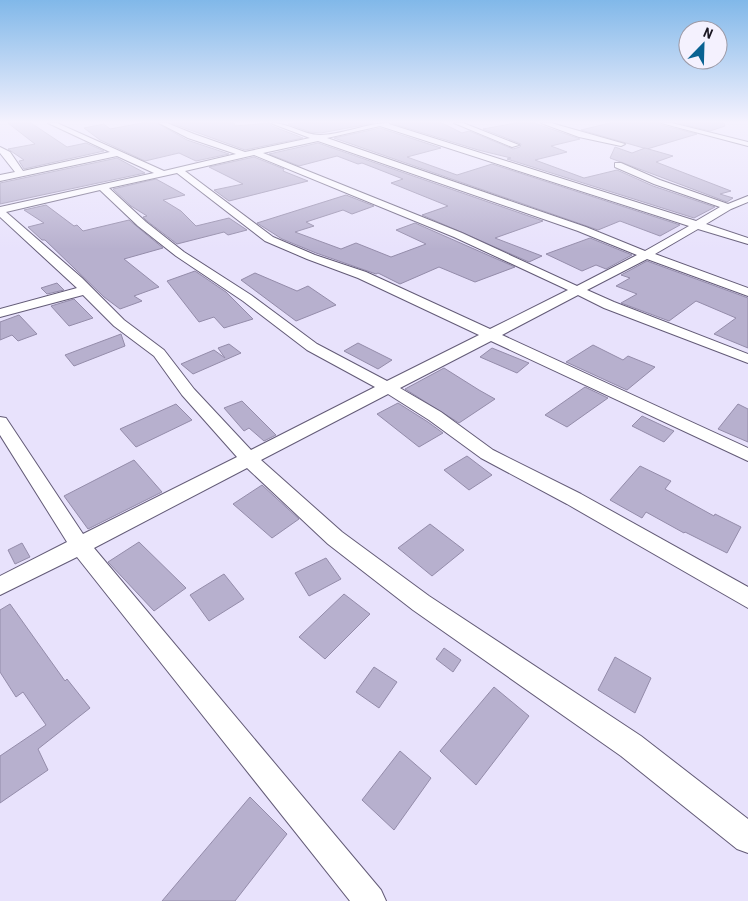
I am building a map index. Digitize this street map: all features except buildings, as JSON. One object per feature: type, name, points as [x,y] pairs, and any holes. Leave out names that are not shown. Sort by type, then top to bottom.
[{"type":"street","points":[[15,165],[20,173]]},
{"type":"street","points":[[0,178],[59,165]]},
{"type":"street","points":[[144,165],[164,174]]},
{"type":"street","points":[[0,211],[201,165]]},
{"type":"street","points":[[278,165],[458,235],[609,305],[748,359]]},
{"type":"street","points":[[399,165],[582,229],[646,255],[748,292]]},
{"type":"street","points":[[512,165],[748,242]]},
{"type":"street","points":[[618,165],[657,182],[728,207]]},
{"type":"street","points":[[179,170],[269,239],[311,257],[362,275],[489,336],[748,455]]},
{"type":"street","points":[[103,188],[142,224],[180,254],[247,298],[312,347],[435,416],[487,454],[574,499],[748,598]]},
{"type":"street","points":[[0,586],[646,255],[728,207],[748,200]]},
{"type":"street","points":[[0,211],[78,281],[119,323],[160,353],[188,392],[249,459],[335,538],[414,598],[631,746],[748,838]]},
{"type":"street","points":[[0,313],[85,290]]},
{"type":"street","points":[[0,422],[80,546],[370,901]]}]
